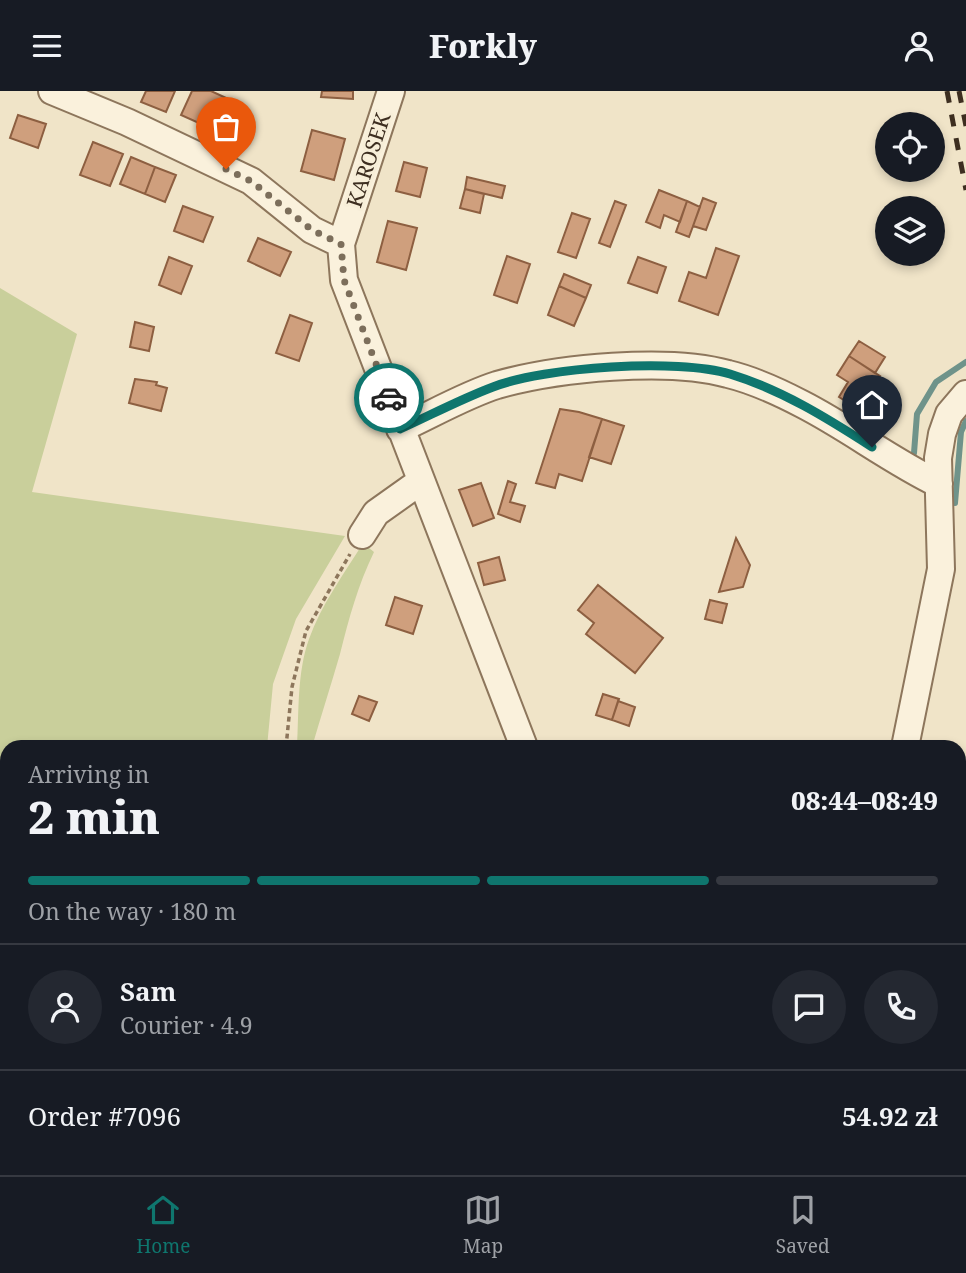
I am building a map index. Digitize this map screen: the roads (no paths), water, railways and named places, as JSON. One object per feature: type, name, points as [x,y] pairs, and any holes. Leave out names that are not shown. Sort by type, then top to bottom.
[{"type":"street","points":[[52,91],[127,122],[251,181],[312,230],[341,244]]},
{"type":"street","name":"KAROSEK","points":[[391,91],[341,244],[344,280],[521,740]]},
{"type":"street","points":[[400,429],[494,386],[537,375],[621,368],[687,367],[728,373],[803,404],[913,472],[939,484]]},
{"type":"street","points":[[906,740],[941,569],[938,458],[942,434],[949,414],[966,394]]},
{"type":"street","points":[[362,535],[376,513],[421,481]]},
{"type":"waterway","points":[[914,453],[917,414],[936,382],[966,362]]},
{"type":"waterway","points":[[955,503],[961,432],[966,421]]},
{"type":"railway","points":[[947,91],[966,190]]},
{"type":"railway","points":[[959,91],[966,126]]}]
